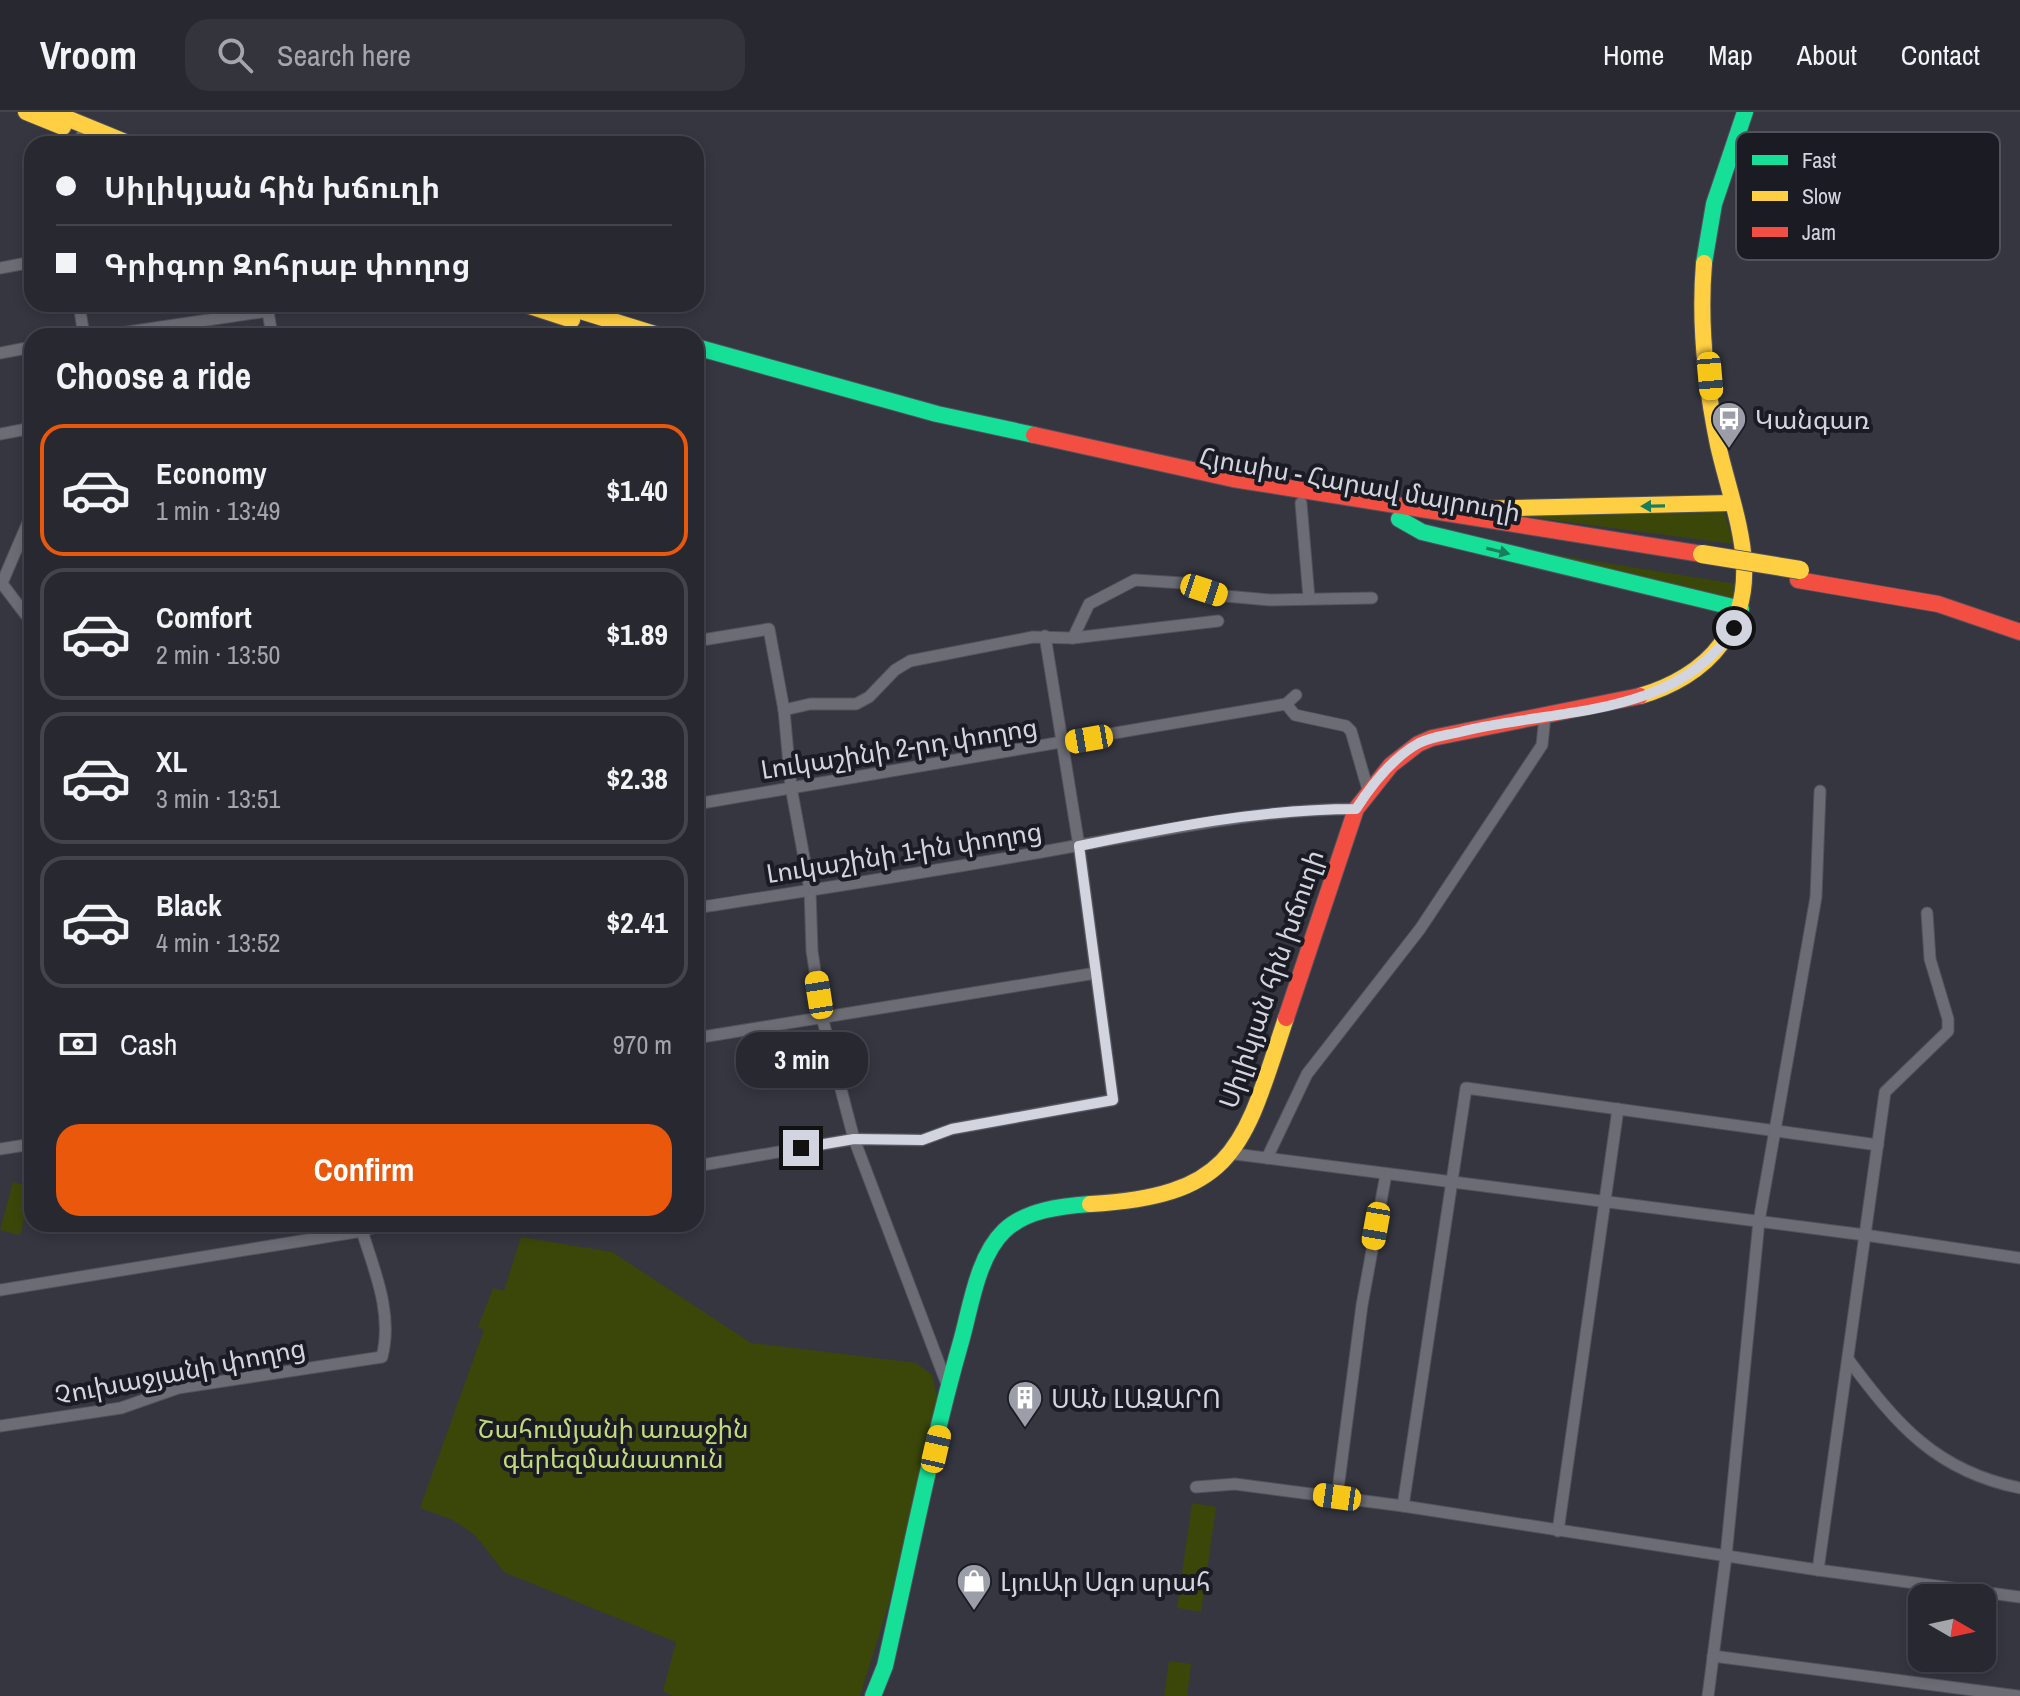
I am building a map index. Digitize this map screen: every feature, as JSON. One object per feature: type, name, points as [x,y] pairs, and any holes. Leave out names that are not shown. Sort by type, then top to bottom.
[{"type":"main road","points":[[26,112],[72,136]]},
{"type":"main road","points":[[52,112],[110,136]]},
{"type":"main road","name":"Սիլիկյան հին խճուղի","points":[[1738,132],[1745,112]]},
{"type":"main road","name":"Սիլիկյան հին խճուղի","points":[[873,1696],[885,1666],[982,1268],[1005,1230],[1038,1212],[1078,1204],[1132,1202],[1188,1187],[1220,1170],[1235,1154],[1252,1119],[1356,809],[1387,767],[1420,743],[1484,726],[1608,707],[1673,683],[1722,646],[1741,609],[1744,574],[1714,423],[1703,269],[1711,209],[1736,138]]},
{"type":"main road","points":[[548,312],[596,328]]},
{"type":"main road","points":[[584,312],[635,328]]},
{"type":"main road","name":"Հյուսիս - Հարավ մայրուղի","points":[[704,349],[845,390],[1045,440],[1233,479],[1701,560]]},
{"type":"main road","name":"Հյուսիս - Հարավ մայրուղի","points":[[704,360],[989,438],[1301,503],[1808,576],[1926,590],[1973,602],[2020,620]]},
{"type":"main road","points":[[1436,513],[1461,509],[1731,503]]},
{"type":"main road","points":[[1399,519],[1435,536],[1741,609]]},
{"type":"main road","name":"Հյուսիս - Հարավ մայրուղի","points":[[1808,576],[1938,604],[2020,632]]},
{"type":"street","points":[[0,268],[24,264]]},
{"type":"street","points":[[148,328],[243,312]]},
{"type":"street","points":[[0,353],[24,348]]},
{"type":"street","points":[[0,434],[24,430]]},
{"type":"street","points":[[1301,503],[1309,598]]},
{"type":"street","points":[[24,531],[1,582],[24,612]]},
{"type":"street","points":[[1073,638],[1089,604],[1135,580],[1183,583],[1225,596],[1270,600],[1309,598],[1351,601],[1372,598]]},
{"type":"street","points":[[784,710],[810,704],[856,704],[869,697],[895,670],[910,661],[1045,636],[1073,638],[1218,621]]},
{"type":"street","points":[[704,640],[769,629],[784,710],[791,787],[810,890],[812,951],[822,1017],[854,1139],[950,1391]]},
{"type":"street","points":[[704,1165],[854,1139],[922,1140],[952,1129],[1113,1100],[1079,846],[1045,636]]},
{"type":"street","name":"Լուկաշինի 2-րդ փողոց","points":[[704,803],[1061,744],[1291,700],[1295,715],[1346,726],[1351,731],[1368,790]]},
{"type":"street","points":[[1267,1158],[1307,1074],[1420,929],[1542,745],[1545,716]]},
{"type":"street","points":[[1708,1696],[1726,1556],[1759,1221],[1816,897],[1820,791]]},
{"type":"street","name":"Լուկաշինի 1-ին փողոց","points":[[704,907],[1079,846],[1214,819],[1307,809],[1356,809]]},
{"type":"street","points":[[1818,1570],[1885,1092],[1948,1031],[1948,1019],[1930,959],[1927,913]]},
{"type":"street","points":[[704,1037],[1096,973]]},
{"type":"street","points":[[1403,1506],[1466,1088],[1878,1145]]},
{"type":"street","points":[[1558,1531],[1618,1109]]},
{"type":"street","points":[[0,1149],[24,1145]]},
{"type":"street","points":[[1235,1154],[1605,1200],[2020,1258]]},
{"type":"street","points":[[1337,1497],[1362,1305],[1386,1174]]},
{"type":"street","points":[[0,1290],[339,1232]]},
{"type":"street","name":"Չուխաջյանի փողոց","points":[[0,1426],[121,1408],[178,1388],[382,1357],[386,1339],[383,1294],[358,1232]]},
{"type":"street","points":[[1848,1359],[1889,1413],[1930,1451],[1961,1470],[2020,1488]]},
{"type":"street","points":[[1196,1487],[1235,1484],[1337,1497],[1818,1570],[2020,1597]]},
{"type":"street","points":[[1713,1656],[2018,1696]]},
{"type":"green space","points":[[1724,512],[1734,544],[1500,513]]},
{"type":"green space","points":[[1482,543],[1736,584],[1737,592],[1729,600]]},
{"type":"green space","points":[[13,1182],[24,1185],[24,1219],[20,1235],[0,1230]]},
{"type":"green space","name":"Շահումյանի առաջին գերեզմանատուն","points":[[521,1237],[612,1252],[751,1343],[916,1363],[932,1375],[938,1401],[889,1603],[860,1696],[673,1696],[663,1691],[676,1642],[504,1572],[475,1535],[453,1520],[420,1508],[484,1330],[478,1327],[493,1288],[504,1291]]},
{"type":"green space","points":[[1192,1503],[1216,1507],[1201,1612],[1177,1608]]},
{"type":"green space","points":[[1169,1661],[1191,1664],[1187,1696],[1164,1696]]},
{"type":"traffic: fast","points":[[1738,132],[1745,112]]},
{"type":"traffic: fast","points":[[1704,263],[1714,204],[1736,139]]},
{"type":"traffic: fast","points":[[704,349],[937,414],[1034,435]]},
{"type":"traffic: fast","points":[[1399,519],[1422,532],[1741,609]]},
{"type":"traffic: fast","points":[[873,1696],[885,1666],[940,1419],[982,1267],[995,1241],[1023,1218],[1044,1210],[1090,1204]]},
{"type":"traffic: slow","points":[[26,112],[63,127]]},
{"type":"traffic: slow","points":[[52,112],[110,136]]},
{"type":"traffic: slow","points":[[1640,696],[1663,688],[1705,662],[1735,621],[1742,597],[1744,572],[1738,521],[1718,445],[1707,377],[1702,308],[1704,263]]},
{"type":"traffic: slow","points":[[548,312],[572,320]]},
{"type":"traffic: slow","points":[[584,312],[635,328]]},
{"type":"traffic: slow","points":[[1471,509],[1731,503]]},
{"type":"traffic: slow","points":[[1702,554],[1800,570]]},
{"type":"traffic: slow","points":[[1090,1204],[1139,1199],[1177,1189],[1206,1175],[1228,1155],[1245,1130],[1286,1018]]},
{"type":"traffic: jam","points":[[1034,435],[1233,479],[1702,554]]},
{"type":"traffic: jam","points":[[1798,580],[1938,604],[2020,632]]},
{"type":"traffic: jam","points":[[1286,1018],[1356,809],[1391,765],[1418,744],[1432,738],[1640,696]]},
{"type":"place","name":"Կանգառ","points":[[1729,450]]},
{"type":"place","name":"ՍԱՆ ԼԱԶԱՐՈ","points":[[1025,1429]]},
{"type":"place","name":"ԼյուԱր Սգո սրահ","points":[[974,1612]]},
{"type":"route","points":[[801,1148],[854,1139],[922,1140],[952,1129],[1113,1100],[1079,846],[1214,819],[1307,809],[1356,809],[1387,767],[1420,743],[1484,726],[1629,702],[1673,683],[1707,660],[1722,646],[1734,628]]}]
